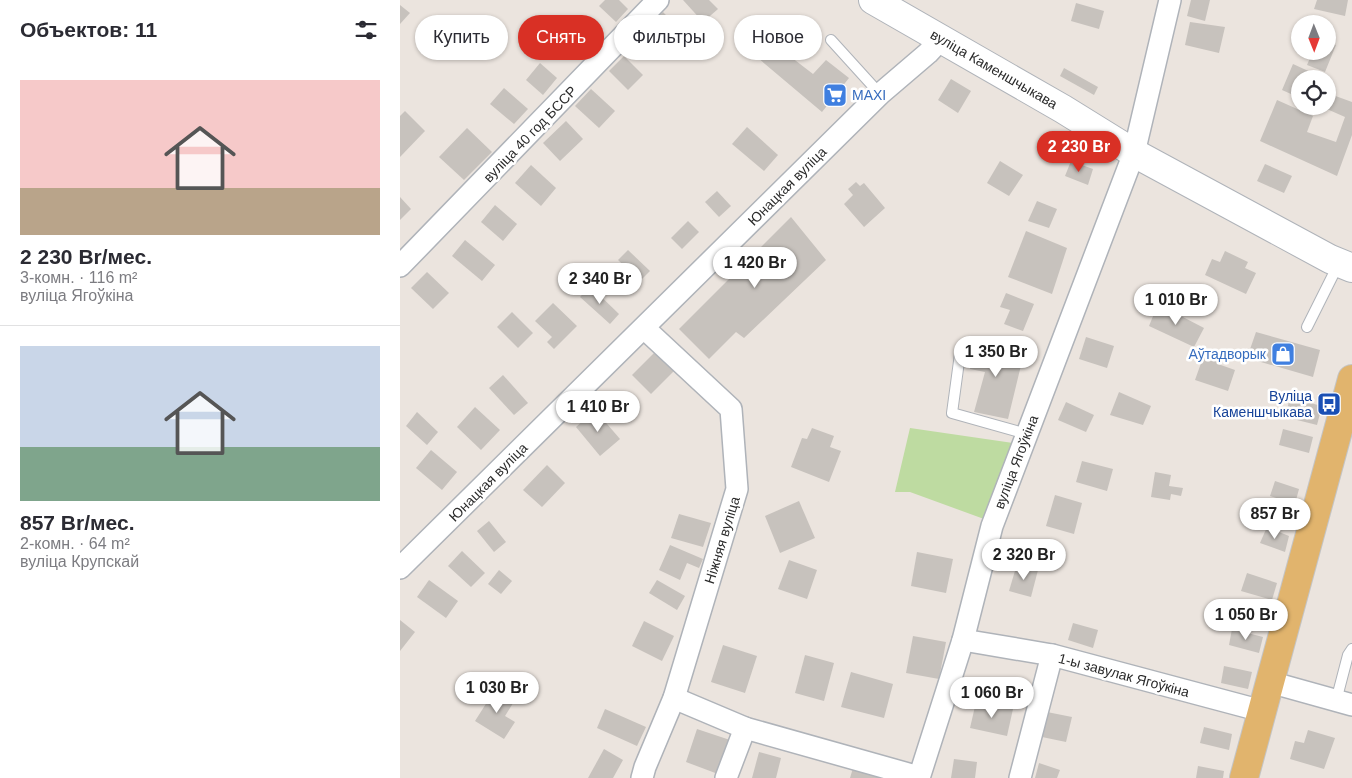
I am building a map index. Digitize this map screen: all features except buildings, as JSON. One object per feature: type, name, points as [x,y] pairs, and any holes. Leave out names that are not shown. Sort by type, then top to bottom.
[{"type":"main road","points":[[1244,778],[1352,379]]},
{"type":"street","name":"вуліца 40 год БССР","points":[[400,266],[658,0]]},
{"type":"street","name":"вуліца Ягоўкіна","points":[[919,778],[963,640],[992,526],[1134,153],[1170,0]]},
{"type":"street","name":"вуліца Каменшчыкава","points":[[890,4],[941,39],[1063,109],[1134,153],[1346,265]]},
{"type":"street","name":"Юнацкая вуліца","points":[[400,568],[880,94],[928,53],[941,39]]},
{"type":"street","name":"Ніжняя вуліца","points":[[642,778],[674,698],[737,489],[730,409],[644,328]]},
{"type":"street","points":[[963,640],[1052,655]]},
{"type":"street","name":"1-ы завулак Ягоўкіна","points":[[1020,778],[1052,655],[1262,712]]},
{"type":"street","points":[[1270,682],[1344,703]]},
{"type":"street","points":[[674,698],[745,728],[919,778]]},
{"type":"street","points":[[726,778],[745,728]]},
{"type":"lane","points":[[832,40],[880,94]]},
{"type":"lane","points":[[1307,327],[1346,265]]},
{"type":"lane","points":[[960,354],[952,413],[1027,434]]},
{"type":"lane","points":[[1344,703],[1348,655],[1352,649]]},
{"type":"green space","points":[[910,428],[1013,443],[984,519],[910,492],[895,492]]},
{"type":"place","name":"MAXI","points":[[835,95]]},
{"type":"place","name":"Аўтадворык","points":[[1283,354]]},
{"type":"place","name":"Вуліца Каменшчыкава","points":[[1329,404]]}]
